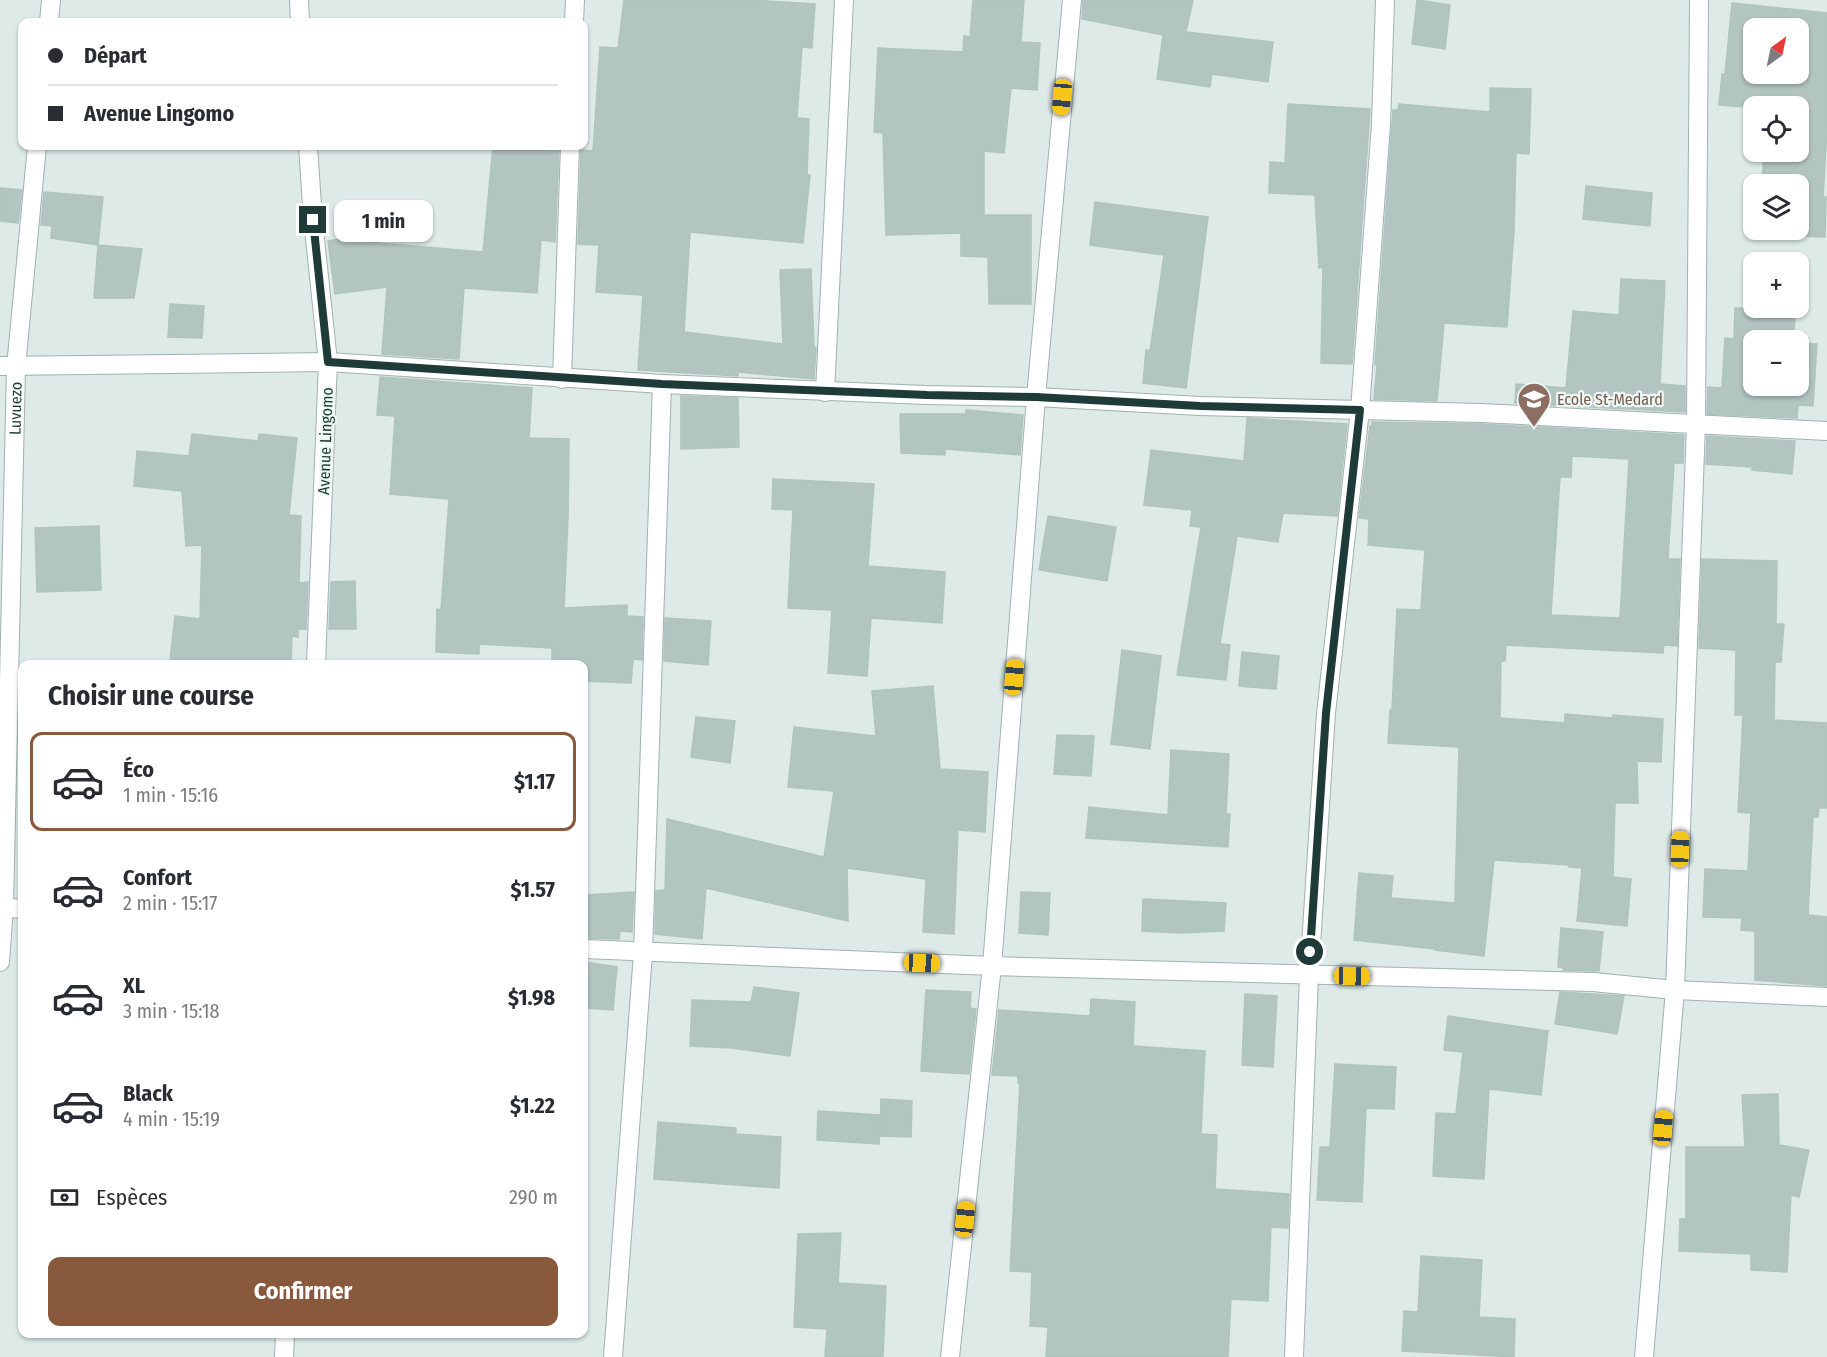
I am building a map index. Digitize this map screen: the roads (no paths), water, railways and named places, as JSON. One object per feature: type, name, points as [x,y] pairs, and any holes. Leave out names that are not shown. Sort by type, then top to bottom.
[{"type":"street","points":[[49,18],[51,0]]},
{"type":"street","points":[[299,0],[300,18]]},
{"type":"street","points":[[574,18],[575,0]]},
{"type":"street","points":[[825,392],[844,0]]},
{"type":"street","points":[[950,1357],[992,966],[1036,397],[1072,0]]},
{"type":"street","points":[[1294,1357],[1309,976],[1326,713],[1360,410],[1381,124],[1385,0]]},
{"type":"street","points":[[1644,1357],[1675,990],[1696,425],[1699,0]]},
{"type":"street","name":"Luvuezo","points":[[0,962],[8,366],[36,150]]},
{"type":"street","name":"Avenue Lingomo","points":[[308,150],[328,362],[316,660]]},
{"type":"street","points":[[562,379],[570,150]]},
{"type":"street","points":[[8,366],[328,362],[562,379],[825,392],[1036,397],[1200,406],[1481,413],[1827,431]]},
{"type":"street","points":[[613,1357],[643,953],[662,384]]},
{"type":"street","points":[[2,907],[18,909]]},
{"type":"street","points":[[588,949],[992,966],[1593,982],[1675,990],[1827,997]]},
{"type":"street","points":[[284,1357],[285,1338]]},
{"type":"place","name":"Ecole St-Medard","points":[[1534,428]]}]
